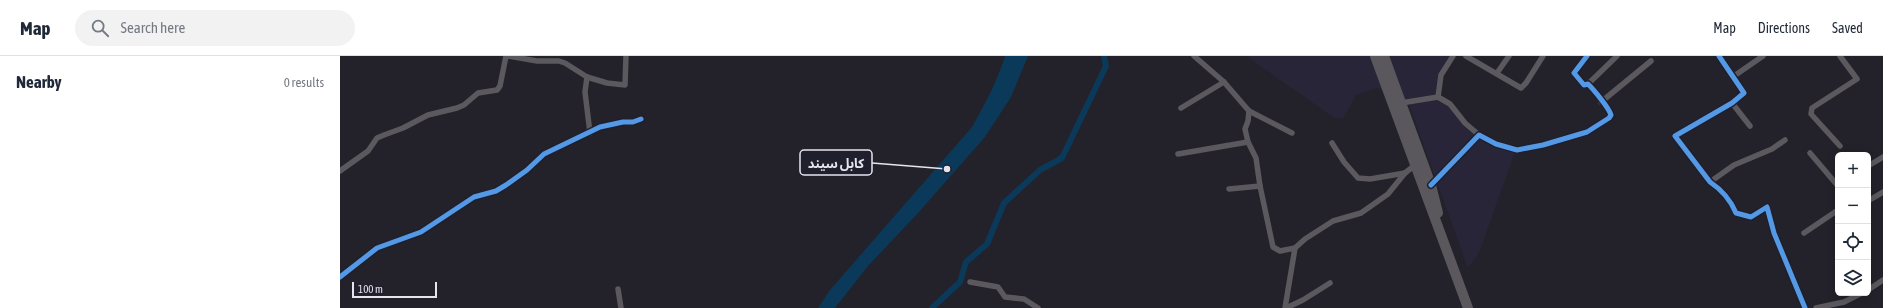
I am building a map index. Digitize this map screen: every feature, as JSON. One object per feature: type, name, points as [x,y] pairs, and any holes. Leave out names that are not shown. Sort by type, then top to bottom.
[{"type":"highway","points":[[1375,56],[1468,308]]},
{"type":"highway","points":[[1384,56],[1431,185],[1437,209],[1474,308]]},
{"type":"street","points":[[340,171],[368,151],[377,138],[403,128],[428,114],[457,108],[464,105],[478,93],[497,90],[500,86],[507,56],[537,61],[559,61],[565,63],[587,77],[607,83],[625,85],[626,56]]},
{"type":"street","points":[[1194,56],[1224,82],[1249,111],[1292,133]]},
{"type":"street","points":[[1438,97],[1441,75],[1453,56]]},
{"type":"street","points":[[1466,56],[1521,88],[1526,83],[1543,56]]},
{"type":"street","points":[[1497,73],[1509,56]]},
{"type":"street","points":[[1587,56],[1574,73],[1584,85],[1588,84],[1617,56]]},
{"type":"street","points":[[1719,56],[1734,76],[1744,93],[1732,103],[1675,136],[1710,182],[1718,187],[1732,204],[1736,213],[1751,217],[1767,207],[1774,233],[1805,308]]},
{"type":"street","points":[[1734,76],[1763,56]]},
{"type":"street","points":[[1840,56],[1857,79],[1810,111],[1840,146]]},
{"type":"street","points":[[1601,102],[1651,61]]},
{"type":"street","points":[[587,77],[585,92],[590,133]]},
{"type":"street","points":[[1181,108],[1224,82]]},
{"type":"street","points":[[1401,103],[1438,97],[1450,104],[1465,123],[1479,135],[1496,144],[1517,150],[1544,145],[1587,132],[1609,118],[1611,115],[1610,111],[1601,102],[1588,84]]},
{"type":"street","points":[[1732,103],[1750,126]]},
{"type":"street","points":[[1249,111],[1245,129],[1248,142],[1256,158],[1260,186],[1273,247],[1280,251],[1295,248],[1305,239],[1333,222],[1361,213],[1388,194],[1405,173],[1415,165]]},
{"type":"street","points":[[340,277],[377,248],[421,232],[474,197],[501,188],[527,170],[544,154],[600,127],[624,122],[633,122],[641,119]]},
{"type":"street","points":[[1431,185],[1479,135]]},
{"type":"street","points":[[1710,182],[1734,165],[1772,149],[1785,140]]},
{"type":"street","points":[[1178,154],[1248,142]]},
{"type":"street","points":[[1332,143],[1344,162],[1358,178],[1370,179],[1405,173]]},
{"type":"street","points":[[1810,153],[1835,182]]},
{"type":"street","points":[[1871,164],[1883,156]]},
{"type":"street","points":[[1229,189],[1260,186]]},
{"type":"street","points":[[1871,198],[1883,192]]},
{"type":"street","points":[[1804,233],[1835,212]]},
{"type":"street","points":[[1285,308],[1295,248]]},
{"type":"street","points":[[1871,288],[1883,280]]},
{"type":"street","points":[[970,282],[998,286],[1005,297],[1024,299],[1038,308]]},
{"type":"street","points":[[1285,308],[1303,300],[1330,283]]},
{"type":"street","points":[[618,288],[621,308]]},
{"type":"street","points":[[1816,308],[1845,305],[1858,296]]},
{"type":"shaded area","points":[[1249,56],[1451,56],[1439,75],[1440,96],[1479,135],[1516,149],[1479,253],[1468,268],[1408,102],[1377,88],[1356,95],[1343,119],[1333,117],[1249,58]]},
{"type":"water","points":[[1005,56],[1028,56],[1011,97],[985,137],[919,212],[868,266],[835,308],[818,308],[830,290],[972,127],[994,84]]},
{"type":"waterway","points":[[932,308],[960,282],[966,262],[987,244],[1004,203],[1040,170],[1062,158],[1106,66],[1104,56]]},
{"type":"cycle path","points":[[1431,185],[1479,135],[1496,144],[1517,150],[1543,145],[1587,132],[1609,118],[1611,115],[1601,99],[1588,84],[1584,85],[1574,73],[1587,56]]},
{"type":"cycle path","points":[[1719,56],[1744,93],[1732,103],[1675,136],[1710,182],[1726,196],[1736,213],[1751,217],[1767,207],[1774,233],[1805,308]]},
{"type":"cycle path","points":[[340,277],[377,248],[421,232],[474,197],[496,191],[506,185],[527,170],[544,154],[600,127],[623,122],[633,122],[641,119]]},
{"type":"place","name":"کابل سيند","points":[[947,169]]}]
